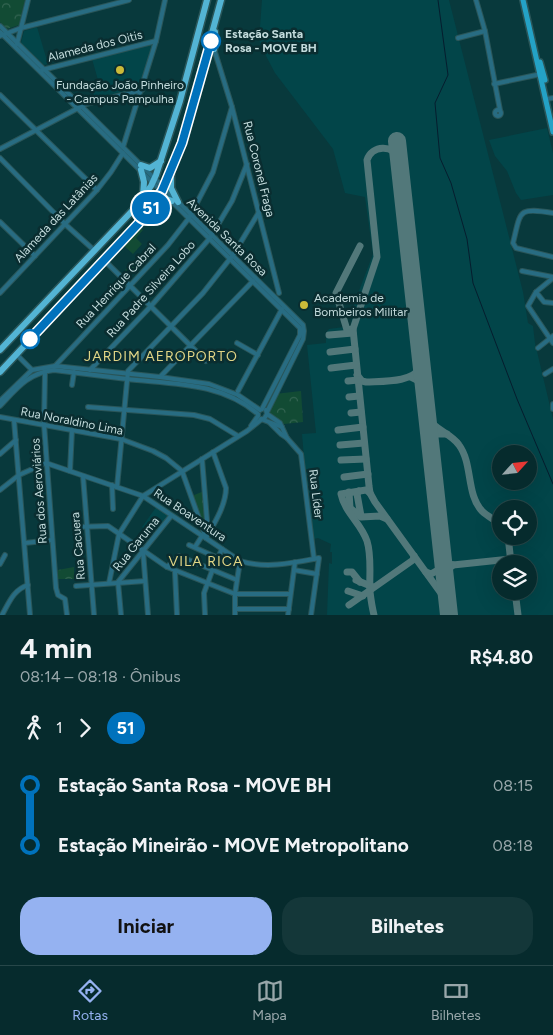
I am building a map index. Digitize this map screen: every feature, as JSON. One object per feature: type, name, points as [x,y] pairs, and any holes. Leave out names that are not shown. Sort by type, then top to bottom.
[{"type":"highway","points":[[2,345],[95,251],[142,198],[154,180],[180,101],[207,0]]},
{"type":"highway","points":[[212,50],[211,41],[221,0]]},
{"type":"highway","points":[[0,372],[138,224],[163,189],[182,143],[212,50],[214,26]]},
{"type":"highway","points":[[142,198],[144,182],[141,168],[150,168],[161,160]]},
{"type":"highway","points":[[154,203],[161,199],[175,202],[171,188],[172,170]]},
{"type":"main road","points":[[524,0],[553,118]]},
{"type":"main road","points":[[549,98],[553,132]]},
{"type":"street","points":[[17,44],[28,0]]},
{"type":"street","points":[[2,34],[129,0]]},
{"type":"street","points":[[123,147],[156,41],[165,0]]},
{"type":"street","points":[[476,0],[485,32],[500,110]]},
{"type":"street","name":"Avenida Santa Rosa","points":[[0,26],[2,34],[123,147],[141,168]]},
{"type":"street","points":[[458,38],[485,32]]},
{"type":"street","name":"Avenida Santa Rosa","points":[[2,34],[17,44],[41,70]]},
{"type":"street","name":"Alameda dos Oitis","points":[[41,70],[156,41]]},
{"type":"street","name":"Rua Coronel Fraga","points":[[212,50],[232,106],[279,293]]},
{"type":"street","points":[[494,84],[541,74]]},
{"type":"street","points":[[0,149],[90,102],[142,90]]},
{"type":"street","points":[[0,95],[97,190]]},
{"type":"street","name":"Rua Henrique Cabral","points":[[55,366],[168,245],[190,217],[211,176],[232,106]]},
{"type":"street","name":"Avenida Santa Rosa","points":[[79,107],[123,153],[154,180],[282,308]]},
{"type":"street","name":"Alameda das Latânias","points":[[0,292],[97,190],[123,153]]},
{"type":"street","points":[[0,158],[95,251]]},
{"type":"street","name":"Rua Padre Silveira Lobo","points":[[90,370],[151,306],[211,237],[232,201],[247,164]]},
{"type":"street","points":[[553,213],[532,209],[526,211],[520,218],[514,246],[553,257]]},
{"type":"street","points":[[113,509],[114,486],[125,408],[127,374],[130,368],[203,293],[232,257],[259,212]]},
{"type":"street","points":[[0,222],[34,256]]},
{"type":"street","name":"Avenida Santa Rosa","points":[[232,257],[253,281],[303,325],[304,331],[262,414]]},
{"type":"street","points":[[104,260],[206,361]]},
{"type":"street","points":[[522,271],[553,278]]},
{"type":"street","points":[[553,278],[536,292],[528,304],[529,310],[551,337],[553,343]]},
{"type":"street","points":[[160,377],[253,281]]},
{"type":"street","points":[[0,284],[4,288]]},
{"type":"street","points":[[536,292],[544,302],[553,303]]},
{"type":"street","points":[[238,391],[282,308]]},
{"type":"street","points":[[538,348],[551,337]]},
{"type":"street","points":[[237,343],[258,355]]},
{"type":"street","points":[[16,354],[32,370]]},
{"type":"street","points":[[0,401],[32,370],[55,366],[209,384],[238,395],[262,414]]},
{"type":"street","points":[[545,374],[553,369]]},
{"type":"street","points":[[0,406],[24,382],[35,374],[54,370],[185,384],[215,391],[236,399],[262,414]]},
{"type":"street","name":"Rua dos Aeroviários","points":[[45,371],[44,424],[56,593],[65,599],[67,615]]},
{"type":"street","points":[[72,385],[74,372]]},
{"type":"street","points":[[88,406],[194,414],[210,419],[238,436]]},
{"type":"street","points":[[109,583],[118,534],[143,496],[247,430],[262,414]]},
{"type":"street","name":"Rua Líder","points":[[262,414],[301,454],[317,558],[317,574],[310,615]]},
{"type":"street","name":"Rua Líder","points":[[262,414],[276,420],[287,438]]},
{"type":"street","name":"Rua Noraldino Lima","points":[[0,417],[121,439],[153,451],[166,458],[182,471]]},
{"type":"street","points":[[14,420],[30,615]]},
{"type":"street","name":"Rua Líder","points":[[270,423],[282,427]]},
{"type":"street","points":[[70,471],[72,430]]},
{"type":"street","points":[[0,454],[16,440]]},
{"type":"street","points":[[195,546],[206,537],[226,494],[226,488],[213,452]]},
{"type":"street","points":[[202,459],[206,537]]},
{"type":"street","points":[[0,490],[19,475],[46,463]]},
{"type":"street","name":"Rua Boaventura","points":[[46,463],[143,496],[240,561],[270,565],[317,558]]},
{"type":"street","points":[[182,471],[206,537]]},
{"type":"street","name":"Rua Cacuera","points":[[83,476],[94,615]]},
{"type":"street","name":"Rua Garuma","points":[[121,615],[118,582],[171,516]]},
{"type":"street","points":[[75,527],[108,526],[175,572],[235,594],[290,594]]},
{"type":"street","points":[[25,543],[52,540]]},
{"type":"street","points":[[189,545],[195,546],[218,558]]},
{"type":"street","points":[[205,615],[204,593],[222,549]]},
{"type":"street","points":[[143,551],[148,615]]},
{"type":"street","points":[[0,564],[5,555]]},
{"type":"street","points":[[167,567],[179,556],[237,580]]},
{"type":"street","points":[[235,615],[235,594],[240,561]]},
{"type":"street","points":[[288,615],[295,562]]},
{"type":"street","points":[[294,570],[317,574]]},
{"type":"street","points":[[175,572],[177,615]]},
{"type":"street","points":[[76,586],[145,581]]},
{"type":"street","points":[[2,615],[16,591],[28,585]]},
{"type":"street","points":[[235,609],[288,609]]},
{"type":"street","points":[[257,615],[258,609]]},
{"type":"shaded area","points":[[262,0],[449,0],[523,292],[528,323],[533,326],[535,343],[553,419],[553,615],[327,615],[329,563],[332,564],[331,544],[318,538],[314,539],[309,503],[311,502],[309,501],[308,490],[310,486],[307,486],[306,472],[311,470],[305,469],[302,434],[316,433],[307,345],[326,343],[326,333],[329,329],[351,326],[354,304],[373,254],[365,197],[345,193],[333,149],[275,73],[259,40]]},
{"type":"shaded area","points":[[37,27],[48,64],[44,65],[21,43],[24,31]]},
{"type":"shaded area","name":"Fundação João Pinheiro - Campus Pampulha","points":[[153,43],[141,88],[95,100],[91,83],[98,80],[92,59]]},
{"type":"shaded area","points":[[547,128],[553,153],[553,195],[521,200],[507,171],[495,156],[489,140]]},
{"type":"shaded area","points":[[157,506],[169,515],[152,535],[142,527]]},
{"type":"green space","points":[[0,0],[25,0],[19,25],[7,29],[0,22]]},
{"type":"green space","points":[[139,226],[143,230],[136,238],[142,244],[133,254],[122,244]]},
{"type":"green space","points":[[148,246],[154,252],[130,276],[125,270]]},
{"type":"green space","points":[[301,391],[303,422],[284,424],[269,413],[268,409],[275,394]]},
{"type":"green space","points":[[204,491],[207,537],[192,496]]},
{"type":"green space","points":[[74,567],[74,579],[58,579],[58,570]]},
{"type":"waterway","points":[[438,0],[448,75],[435,103],[440,158],[451,183],[467,239],[473,283],[517,399],[553,484]]},
{"type":"taxiway","points":[[399,159],[392,151],[383,148],[373,151],[367,160],[377,257],[353,329],[369,486],[370,493],[375,502],[443,596],[448,606]]},
{"type":"taxiway","points":[[353,329],[347,330],[336,293],[360,246]]},
{"type":"taxiway","points":[[329,335],[353,333]]},
{"type":"taxiway","points":[[330,352],[355,349]]},
{"type":"taxiway","points":[[331,368],[356,365]]},
{"type":"taxiway","points":[[357,375],[362,381],[366,382],[397,380],[411,376],[421,367]]},
{"type":"taxiway","points":[[411,377],[424,386]]},
{"type":"taxiway","points":[[348,381],[358,380]]},
{"type":"taxiway","points":[[349,397],[359,396]]},
{"type":"taxiway","points":[[351,413],[361,412]]},
{"type":"taxiway","points":[[427,417],[459,445],[466,461],[471,488],[477,504],[484,513],[492,519]]},
{"type":"taxiway","points":[[338,430],[363,427]]},
{"type":"taxiway","points":[[430,444],[436,434],[447,434]]},
{"type":"taxiway","points":[[340,445],[364,443]]},
{"type":"taxiway","points":[[341,460],[366,459]]},
{"type":"taxiway","points":[[344,477],[368,474]]},
{"type":"taxiway","points":[[370,493],[366,490],[341,494],[346,507],[361,529],[369,547],[370,592],[374,615]]},
{"type":"taxiway","points":[[359,491],[357,494],[361,516]]},
{"type":"taxiway","points":[[349,492],[350,508],[361,517],[380,516],[387,519]]},
{"type":"taxiway","points":[[509,545],[510,555]]},
{"type":"taxiway","points":[[349,605],[413,560],[414,556]]},
{"type":"taxiway","points":[[442,557],[447,563],[453,565],[492,561]]},
{"type":"taxiway","points":[[426,572],[431,574],[438,570],[443,562]]},
{"type":"taxiway","points":[[445,577],[446,571],[453,565]]},
{"type":"taxiway","points":[[347,572],[352,572],[360,582]]},
{"type":"taxiway","points":[[356,580],[373,587]]},
{"type":"taxiway","points":[[348,591],[363,596]]},
{"type":"taxiway","points":[[516,600],[518,615]]},
{"type":"runway","points":[[397,141],[449,615]]},
{"type":"bus line","name":"51","points":[[30,339],[138,224],[162,191],[182,143],[211,41]]},
{"type":"place","name":"Estação Santa Rosa - MOVE BH","points":[[211,41]]},
{"type":"place","name":"Fundação João Pinheiro - Campus Pampulha","points":[[120,70]]},
{"type":"place","name":"Academia de Bombeiros Militar","points":[[304,305]]},
{"type":"district","name":"JARDIM AEROPORTO","points":[[161,356]]},
{"type":"district","name":"VILA RICA","points":[[206,561]]}]
